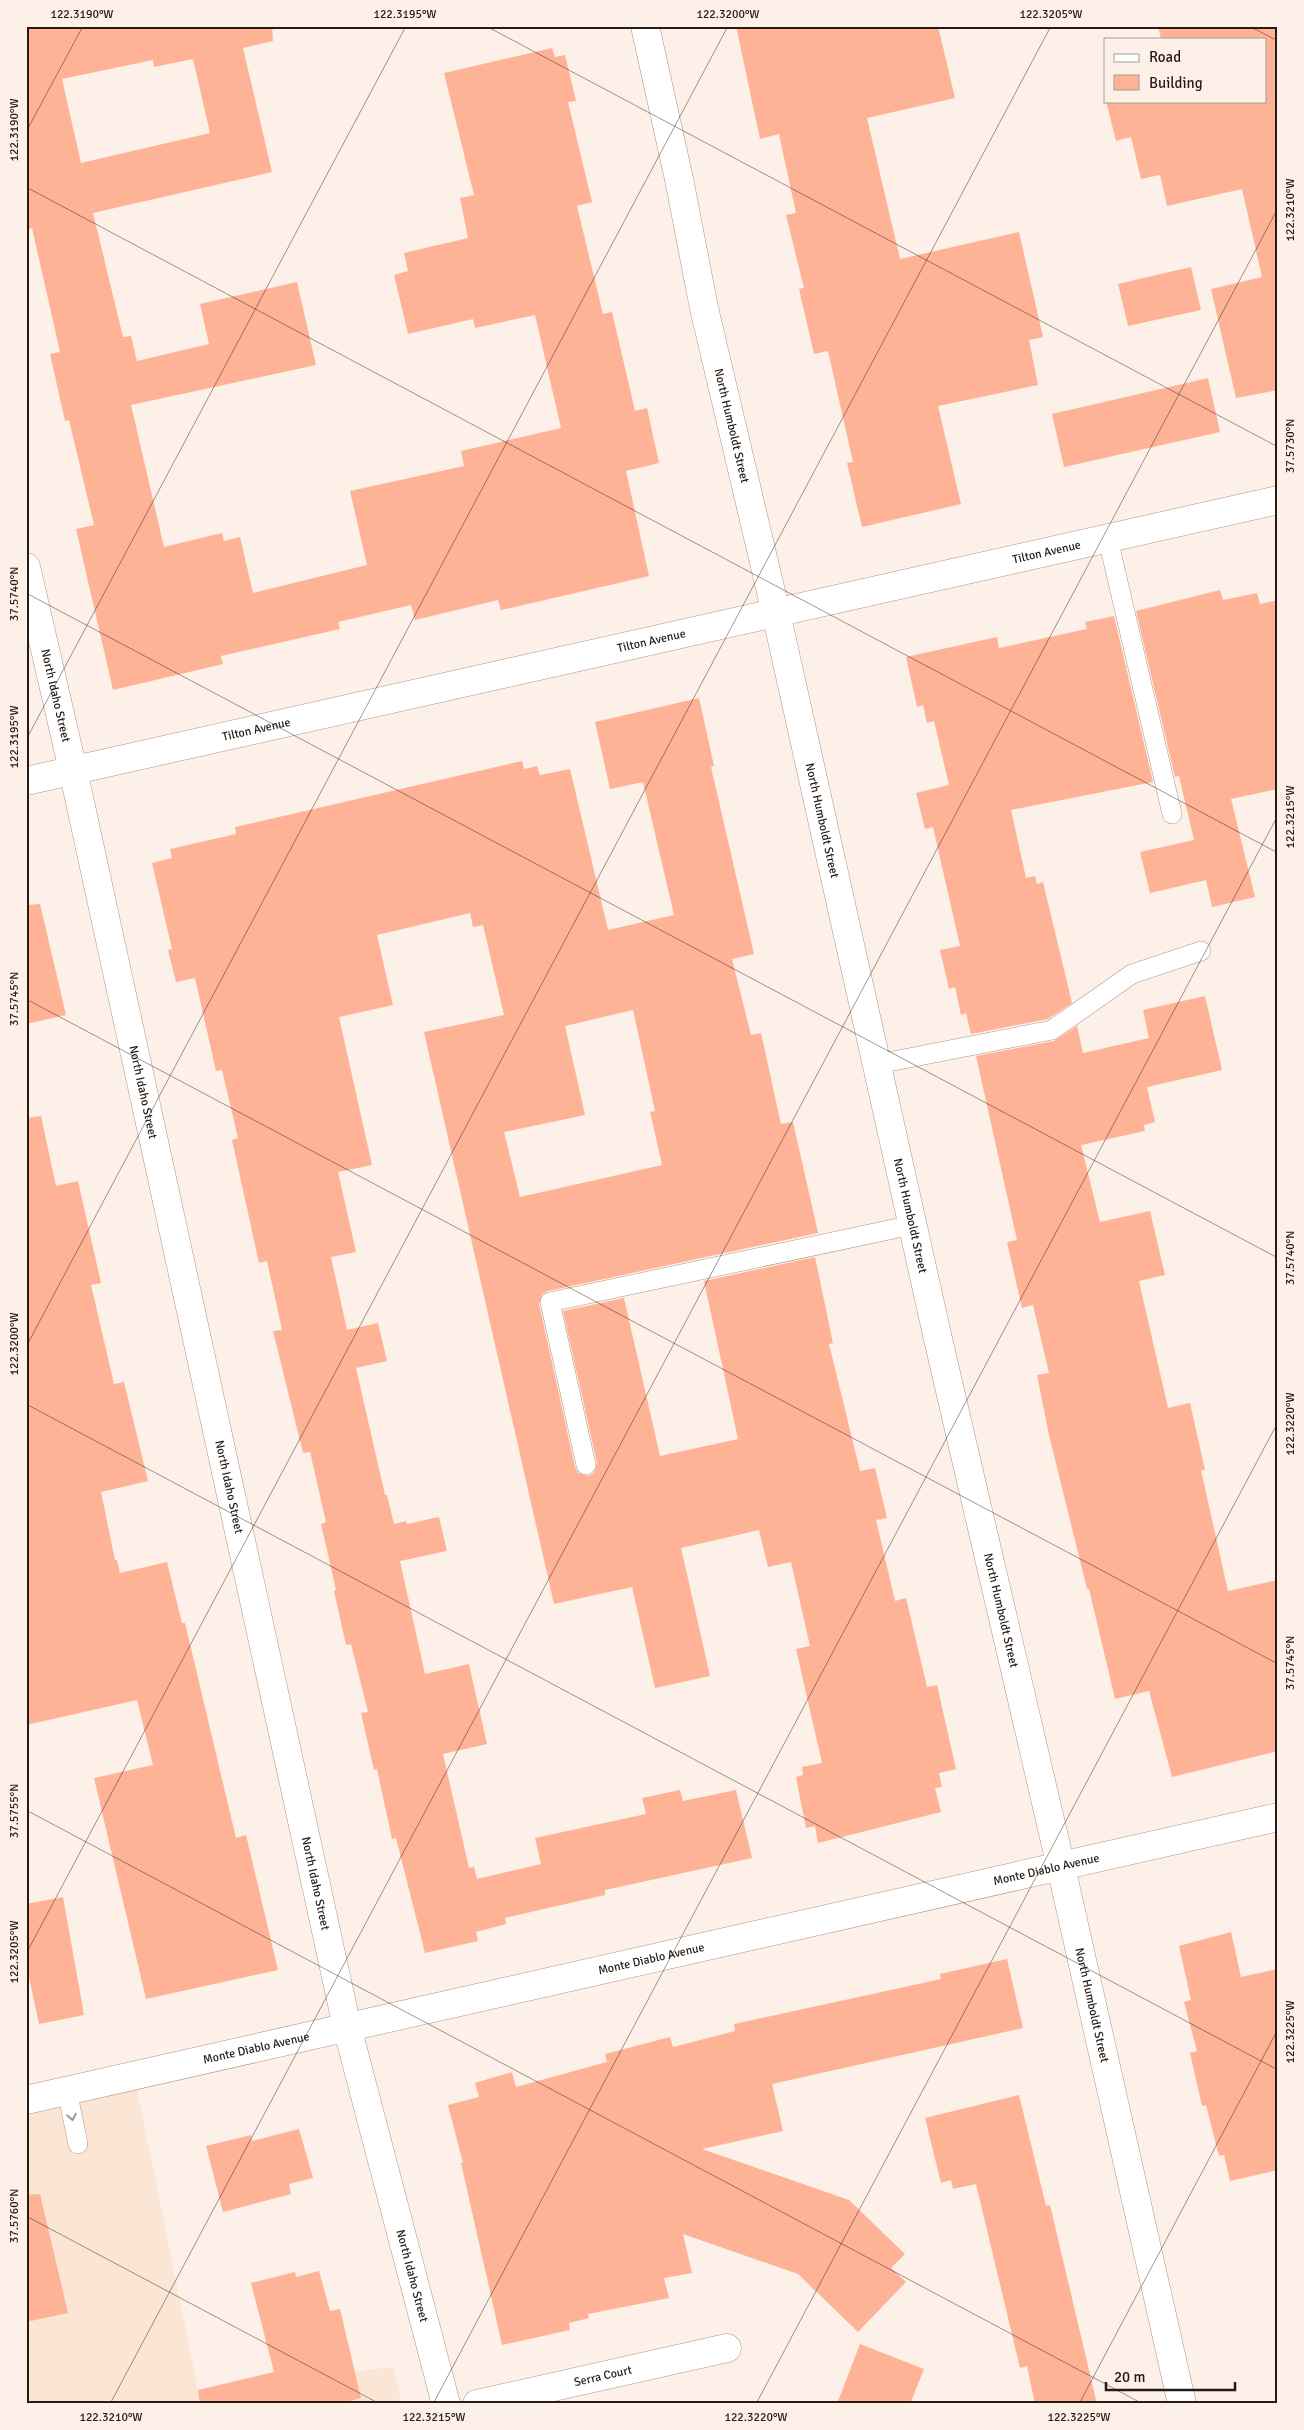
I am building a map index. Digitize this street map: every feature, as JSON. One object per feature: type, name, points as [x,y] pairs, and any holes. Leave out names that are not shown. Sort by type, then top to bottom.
[{"type":"street","name":"North Humboldt Street","points":[[645,26],[683,197],[704,308],[776,613],[878,1064],[912,1225],[1061,1867],[1182,2404]]},
{"type":"street","name":"Tilton Avenue","points":[[26,781],[1278,500]]},
{"type":"street","name":"North Idaho Street","points":[[26,567],[73,770],[347,2027],[446,2404]]},
{"type":"street","name":"Monte Diablo Avenue","points":[[26,2100],[1278,1817]]},
{"type":"street","name":"Serra Court","points":[[478,2404],[727,2348]]},
{"type":"lane","points":[[1108,539],[1172,814]]},
{"type":"lane","points":[[878,1064],[1052,1030],[1132,974],[1202,951]]},
{"type":"lane","points":[[586,1465],[550,1302],[912,1225]]},
{"type":"lane","points":[[67,2090],[78,2144]]},
{"type":"shaded area","points":[[134,2074],[198,2390],[393,2367],[402,2404],[26,2404],[26,2101]]},
{"type":"building","points":[[26,26],[272,26],[273,41],[243,48],[272,172],[93,213],[123,337],[131,336],[137,361],[209,344],[200,304],[297,282],[316,365],[131,405],[164,547],[222,533],[224,541],[240,537],[253,593],[367,565],[350,491],[464,466],[461,451],[561,428],[535,315],[475,328],[473,319],[408,334],[394,275],[408,271],[404,253],[468,238],[460,198],[474,195],[444,73],[552,48],[555,57],[565,55],[576,101],[568,102],[592,202],[577,206],[603,314],[612,312],[635,411],[647,408],[659,463],[626,471],[649,576],[501,610],[498,600],[415,620],[411,605],[338,622],[340,629],[221,656],[223,664],[113,690],[76,529],[94,525],[69,420],[65,421],[50,354],[60,352],[32,228],[26,230]],"holes":[[[193,59],[210,133],[81,163],[62,79],[153,60],[154,67]]]},
{"type":"building","points":[[736,26],[938,26],[955,98],[867,118],[900,259],[1019,232],[1043,337],[1029,340],[1038,385],[938,406],[961,504],[862,527],[847,463],[853,462],[828,351],[814,354],[799,289],[804,288],[786,215],[796,213],[779,134],[760,139]]},
{"type":"building","points":[[1158,26],[1278,26],[1278,390],[1236,398],[1211,289],[1262,277],[1242,189],[1167,206],[1160,175],[1141,179],[1131,137],[1116,141],[1106,102],[1266,102],[1266,38],[1161,38]]},
{"type":"building","points":[[1191,267],[1201,310],[1128,326],[1118,284]]},
{"type":"building","points":[[1208,378],[1220,432],[1064,467],[1052,414]]},
{"type":"building","points":[[1220,590],[1223,600],[1257,593],[1260,604],[1278,600],[1278,789],[1231,799],[1255,897],[1212,907],[1206,880],[1150,893],[1140,852],[1194,840],[1179,776],[1175,777],[1136,611]]},
{"type":"building","points":[[1114,616],[1153,782],[1011,810],[1026,878],[1035,876],[1037,884],[1043,882],[1072,1003],[1048,1019],[971,1034],[966,1013],[961,1015],[955,987],[949,989],[940,950],[960,946],[933,827],[925,829],[916,793],[949,785],[934,721],[927,723],[923,705],[917,707],[906,657],[997,637],[999,648],[1087,629],[1085,622]]},
{"type":"building","points":[[699,698],[714,766],[711,767],[754,954],[732,959],[751,1035],[761,1033],[781,1124],[793,1122],[818,1233],[548,1291],[542,1294],[539,1304],[575,1467],[578,1473],[588,1476],[594,1473],[597,1463],[563,1311],[624,1298],[660,1456],[738,1439],[704,1281],[815,1257],[833,1343],[829,1344],[860,1471],[875,1468],[887,1518],[876,1520],[895,1601],[906,1598],[927,1687],[937,1685],[956,1769],[939,1773],[942,1787],[935,1788],[941,1812],[818,1843],[815,1826],[806,1828],[796,1777],[803,1775],[802,1767],[822,1763],[796,1649],[810,1646],[791,1562],[768,1567],[759,1530],[681,1548],[710,1676],[655,1688],[632,1587],[554,1604],[424,1032],[504,1015],[483,925],[473,927],[470,913],[377,935],[393,1005],[339,1017],[372,1165],[338,1172],[356,1252],[331,1257],[347,1330],[378,1323],[387,1361],[356,1368],[385,1495],[387,1495],[394,1524],[406,1521],[407,1524],[439,1517],[447,1551],[400,1561],[425,1674],[469,1664],[487,1744],[443,1754],[469,1868],[474,1867],[477,1879],[541,1864],[535,1838],[646,1814],[642,1798],[680,1790],[683,1801],[736,1790],[752,1858],[605,1890],[605,1895],[505,1918],[506,1924],[476,1932],[478,1941],[425,1953],[396,1838],[392,1839],[377,1769],[374,1770],[361,1713],[368,1712],[351,1644],[346,1645],[321,1524],[326,1522],[310,1452],[303,1453],[273,1331],[282,1330],[267,1261],[259,1263],[232,1140],[238,1138],[222,1070],[216,1071],[195,978],[176,982],[168,950],[172,949],[152,863],[172,858],[170,849],[236,834],[235,827],[522,761],[524,769],[537,766],[540,775],[570,769],[608,930],[674,915],[643,782],[610,789],[595,722]],"holes":[[[633,1010],[655,1111],[650,1112],[662,1165],[520,1197],[504,1132],[585,1115],[565,1026]]]},
{"type":"building","points":[[40,904],[66,1015],[26,1024],[26,905]]},
{"type":"building","points":[[1205,996],[1222,1070],[1147,1087],[1155,1122],[1144,1125],[1145,1131],[1081,1145],[1100,1222],[1150,1211],[1165,1275],[1139,1281],[1168,1408],[1190,1403],[1205,1470],[1201,1470],[1228,1591],[1278,1580],[1278,1751],[1172,1777],[1149,1691],[1115,1699],[1049,1435],[1037,1375],[1049,1373],[1033,1305],[1022,1308],[1007,1242],[1017,1240],[976,1056],[1054,1041],[1077,1026],[1083,1053],[1149,1038],[1143,1010]]},
{"type":"building","points":[[41,1116],[56,1186],[78,1181],[101,1283],[91,1285],[114,1384],[124,1382],[148,1481],[101,1492],[115,1560],[117,1560],[120,1573],[167,1562],[182,1623],[185,1623],[236,1838],[246,1835],[278,1970],[146,1999],[94,1778],[153,1765],[137,1700],[26,1725],[26,1118]]},
{"type":"building","points":[[63,1897],[84,2015],[39,2024],[26,1963],[26,1904]]},
{"type":"building","points":[[1231,1932],[1241,1977],[1278,1969],[1278,2170],[1230,2181],[1224,2155],[1219,2156],[1206,2105],[1202,2106],[1190,2053],[1197,2051],[1184,2002],[1191,2000],[1179,1946]]},
{"type":"building","points":[[1007,1959],[1023,2028],[772,2084],[783,2131],[702,2149],[849,2200],[905,2254],[891,2268],[906,2282],[858,2332],[798,2274],[683,2234],[692,2273],[664,2278],[669,2298],[588,2314],[589,2318],[569,2323],[570,2330],[502,2345],[461,2163],[463,2163],[448,2105],[479,2097],[475,2083],[512,2072],[516,2087],[607,2062],[605,2054],[670,2037],[673,2047],[735,2031],[734,2024],[941,1979],[940,1974]]},
{"type":"building","points":[[1019,2095],[1046,2206],[1050,2205],[1097,2404],[1035,2404],[1027,2366],[1020,2368],[976,2184],[953,2189],[951,2180],[941,2183],[925,2118]]},
{"type":"building","points":[[299,2129],[313,2178],[289,2184],[291,2194],[223,2212],[206,2146],[251,2135],[252,2141]]},
{"type":"building","points":[[40,2194],[68,2313],[26,2322],[26,2195]]},
{"type":"building","points":[[319,2271],[330,2311],[340,2309],[361,2398],[339,2404],[200,2404],[198,2390],[274,2372],[251,2283],[295,2272],[296,2277]]},
{"type":"building","points":[[860,2344],[924,2369],[910,2404],[837,2404]]}]
